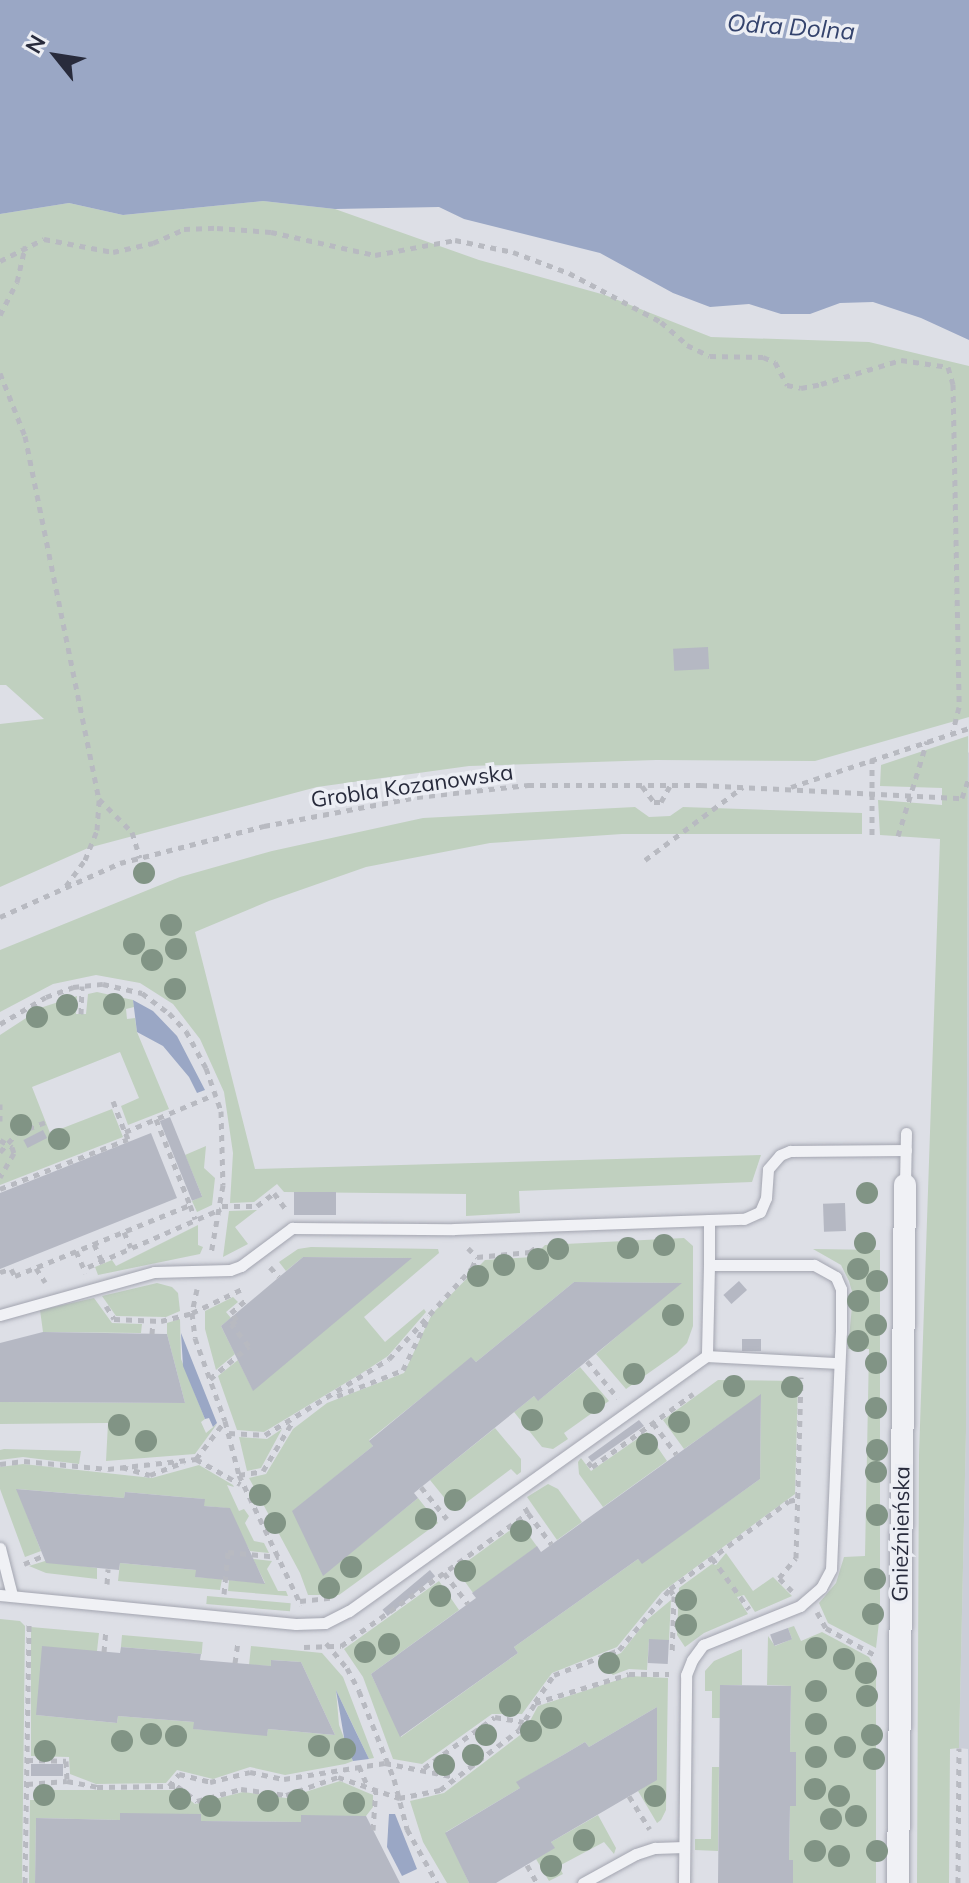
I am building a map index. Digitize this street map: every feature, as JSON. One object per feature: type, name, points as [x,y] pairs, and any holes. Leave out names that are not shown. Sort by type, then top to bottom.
[{"type":"street","name":"Gnieźnieńska","points":[[898,1883],[905,1185]]},
{"type":"lane","points":[[905,1185],[906,1133]]},
{"type":"lane","points":[[0,1315],[154,1272],[204,1271],[241,1266],[292,1228],[454,1229],[744,1219],[760,1212],[766,1198],[768,1169],[780,1155],[790,1151],[906,1150]]},
{"type":"lane","points":[[707,1356],[709,1220]]},
{"type":"lane","points":[[684,1883],[686,1675],[703,1645],[804,1602],[821,1588],[831,1569],[841,1289],[836,1277],[814,1265],[709,1265]]},
{"type":"lane","points":[[0,1548],[6,1595],[311,1625],[337,1619],[349,1611],[707,1356],[838,1363]]},
{"type":"lane","points":[[583,1883],[655,1848],[684,1847]]},
{"type":"path","points":[[0,261],[44,239],[113,252],[153,243],[184,229],[271,232],[375,255],[455,240],[513,252],[569,273],[661,322],[687,345],[710,356],[763,357],[775,362],[787,385],[801,388],[821,384],[901,360],[948,367],[953,384],[959,707],[953,731]]},
{"type":"path","points":[[0,315],[17,282],[25,246]]},
{"type":"path","points":[[0,373],[3,392],[25,436],[99,799],[97,830],[85,860],[64,888]]},
{"type":"path","points":[[786,789],[969,728]]},
{"type":"path","points":[[898,836],[927,740]]},
{"type":"path","points":[[872,759],[872,835]]},
{"type":"path","name":"Grobla Kozanowska","points":[[0,917],[140,858],[264,826],[417,797],[528,785],[744,787],[962,798],[969,778]]},
{"type":"path","points":[[642,786],[654,802],[661,802],[670,786]]},
{"type":"path","points":[[645,860],[744,787]]},
{"type":"path","points":[[99,799],[132,832],[140,858]]},
{"type":"path","points":[[81,1014],[82,986]]},
{"type":"path","points":[[0,1024],[46,997],[82,986],[115,986],[142,993],[158,1003],[186,1031],[216,1094],[224,1132],[221,1208],[192,1313],[195,1338],[229,1433],[242,1485],[311,1625],[347,1668],[359,1691],[399,1798],[407,1829],[437,1883]]},
{"type":"path","points":[[125,1132],[216,1094]]},
{"type":"path","points":[[0,1189],[128,1139],[113,1101]]},
{"type":"path","points":[[0,1104],[0,1121]]},
{"type":"path","points":[[156,1119],[195,1219]]},
{"type":"path","points":[[0,1152],[3,1142],[45,1122]]},
{"type":"path","points":[[0,1177],[14,1153],[3,1142]]},
{"type":"path","points":[[73,1274],[221,1208],[257,1206],[274,1193],[287,1209],[292,1228]]},
{"type":"path","points":[[0,1272],[11,1269],[15,1276],[190,1205]]},
{"type":"path","points":[[124,1232],[131,1248]]},
{"type":"path","points":[[477,1257],[530,1252],[542,1242]]},
{"type":"path","points":[[94,1243],[102,1261]]},
{"type":"path","points":[[453,1245],[469,1248],[477,1257]]},
{"type":"path","points":[[229,1433],[265,1435],[294,1421],[389,1359],[472,1268],[477,1257]]},
{"type":"path","points":[[260,1274],[271,1264],[279,1277]]},
{"type":"path","points":[[36,1268],[42,1283],[52,1281]]},
{"type":"path","points":[[192,1313],[250,1282]]},
{"type":"path","points":[[210,1379],[249,1346],[231,1324],[237,1320],[231,1313],[248,1300],[240,1290]]},
{"type":"path","points":[[325,1400],[403,1370],[431,1311]]},
{"type":"path","points":[[152,1334],[153,1320]]},
{"type":"path","points":[[587,1361],[618,1399]]},
{"type":"path","points":[[787,1377],[801,1377],[796,1558],[779,1578],[804,1602],[815,1607],[826,1628],[881,1658]]},
{"type":"path","points":[[578,1448],[592,1467],[704,1386]]},
{"type":"path","points":[[606,1408],[631,1390]]},
{"type":"path","points":[[117,1466],[150,1475],[194,1460],[225,1421]]},
{"type":"path","points":[[239,1475],[263,1471],[294,1421]]},
{"type":"path","points":[[653,1423],[676,1454]]},
{"type":"path","points":[[0,1464],[24,1461],[93,1469],[194,1460],[242,1485]]},
{"type":"path","points":[[421,1487],[448,1520]]},
{"type":"path","points":[[27,1784],[67,1781],[97,1787],[177,1786],[197,1801],[241,1789],[286,1795],[338,1777],[399,1798],[440,1790],[519,1730],[554,1675],[619,1650],[670,1589],[789,1501],[798,1499]]},
{"type":"path","points":[[528,1513],[551,1544]]},
{"type":"path","points":[[224,1594],[228,1552],[279,1557]]},
{"type":"path","points":[[24,1564],[43,1556]]},
{"type":"path","points":[[712,1558],[740,1596]]},
{"type":"path","points":[[107,1584],[108,1569]]},
{"type":"path","points":[[444,1573],[468,1604]]},
{"type":"path","points":[[25,1883],[29,1623]]},
{"type":"path","points":[[104,1652],[106,1631]]},
{"type":"path","points":[[235,1663],[238,1642]]},
{"type":"path","points":[[535,1703],[629,1674],[686,1675]]},
{"type":"path","points":[[423,1768],[495,1717],[524,1722]]},
{"type":"path","points":[[958,1883],[959,1748]]},
{"type":"path","points":[[27,1760],[66,1761],[67,1781]]},
{"type":"path","points":[[169,1786],[179,1774],[210,1782],[250,1772],[284,1779],[385,1763],[457,1777]]},
{"type":"path","points":[[359,1766],[369,1788]]},
{"type":"path","points":[[337,1770],[338,1777]]},
{"type":"path","points":[[237,1775],[241,1789]]},
{"type":"path","points":[[373,1830],[376,1791]]},
{"type":"path","points":[[629,1796],[653,1834],[655,1848]]},
{"type":"path","points":[[527,1865],[537,1883]]},
{"type":"shaded area","points":[[968,752],[969,1883],[968,1749],[959,1748],[966,1431]]},
{"type":"green space","points":[[263,201],[335,209],[479,260],[605,295],[711,337],[869,342],[969,366],[969,717],[815,761],[656,760],[469,766],[317,787],[88,848],[0,887],[0,724],[44,719],[6,685],[0,685],[0,214],[69,203],[123,215]]},
{"type":"green space","points":[[968,736],[966,1431],[959,1748],[950,1749],[949,1883],[917,1883],[919,1455],[940,839],[880,835],[878,800],[942,805],[942,788],[880,786],[881,765]]},
{"type":"green space","points":[[635,807],[649,817],[670,816],[683,807],[862,813],[862,834],[622,834],[490,843],[366,867],[269,901],[195,932],[255,1169],[761,1155],[752,1182],[519,1191],[520,1213],[466,1216],[466,1194],[284,1192],[277,1184],[254,1202],[230,1203],[233,1153],[224,1092],[200,1039],[173,1004],[140,983],[96,975],[53,984],[0,1012],[0,950],[180,877],[272,851],[423,818]]},
{"type":"green space","points":[[97,992],[133,1000],[134,1007],[126,1009],[127,1019],[135,1018],[137,1032],[169,1109],[128,1125],[121,1106],[139,1098],[120,1052],[32,1087],[50,1133],[112,1109],[123,1137],[0,1185],[0,1035],[43,1007],[77,996],[76,1014],[86,1014],[88,994]]},
{"type":"green space","points":[[206,1146],[204,1168],[215,1178],[212,1205],[197,1212],[192,1201],[202,1196],[185,1155]]},
{"type":"green space","points":[[257,1210],[235,1227],[248,1244],[223,1257],[229,1211]]},
{"type":"green space","points":[[198,1225],[198,1245],[203,1247],[200,1254],[98,1275],[95,1267],[112,1260],[116,1266]]},
{"type":"green space","points":[[684,1238],[693,1246],[693,1326],[687,1343],[677,1353],[626,1389],[596,1354],[680,1283],[574,1282],[476,1362],[471,1358],[369,1440],[373,1446],[293,1511],[323,1575],[418,1498],[438,1523],[339,1595],[308,1595],[300,1573],[249,1478],[266,1474],[293,1429],[327,1403],[404,1373],[432,1314],[485,1260],[533,1257],[545,1245]]},
{"type":"green space","points":[[298,1249],[438,1249],[439,1253],[364,1317],[385,1342],[424,1309],[426,1312],[388,1356],[362,1373],[264,1432],[237,1430],[218,1376],[238,1360],[253,1390],[410,1258],[303,1257],[286,1271],[279,1262]]},
{"type":"green space","points":[[813,1249],[880,1250],[880,1613],[876,1648],[828,1623],[819,1603],[836,1583],[844,1557],[865,1556],[869,1349],[848,1349],[853,1295],[849,1281],[841,1265]]},
{"type":"green space","points":[[157,1283],[172,1287],[178,1293],[180,1311],[166,1317],[116,1316],[102,1296]]},
{"type":"green space","points":[[233,1297],[238,1302],[226,1312],[231,1318],[221,1326],[235,1354],[216,1370],[205,1329],[205,1311]]},
{"type":"green space","points":[[94,1298],[112,1323],[142,1324],[141,1333],[43,1332],[40,1310]]},
{"type":"green space","points":[[180,1319],[181,1359],[205,1419],[201,1422],[206,1433],[217,1424],[195,1454],[106,1461],[108,1423],[0,1424],[0,1402],[185,1403],[167,1334],[167,1323]]},
{"type":"green space","points":[[580,1367],[609,1401],[564,1433],[568,1439],[553,1449],[542,1447],[514,1412],[534,1396],[539,1400]]},
{"type":"green space","points":[[718,1380],[798,1381],[795,1494],[662,1592],[617,1647],[552,1673],[522,1714],[492,1714],[422,1764],[393,1759],[363,1677],[344,1649],[439,1581],[459,1610],[371,1674],[401,1737],[518,1653],[514,1647],[638,1559],[642,1563],[760,1479],[761,1395],[684,1449],[663,1420]]},
{"type":"green space","points":[[495,1428],[521,1459],[521,1472],[517,1475],[511,1469],[455,1511],[430,1480]]},
{"type":"green space","points":[[282,1429],[261,1468],[247,1471],[239,1437],[267,1439]]},
{"type":"green space","points":[[647,1432],[667,1461],[603,1507],[579,1474],[578,1462],[581,1458],[591,1471]]},
{"type":"green space","points":[[0,1450],[81,1451],[79,1464],[23,1457],[0,1460]]},
{"type":"green space","points":[[23,1464],[152,1478],[199,1465],[233,1485],[227,1485],[239,1511],[244,1509],[249,1516],[245,1523],[254,1541],[264,1543],[269,1553],[250,1551],[227,1508],[204,1506],[204,1499],[125,1492],[124,1498],[17,1489],[41,1551],[25,1557],[0,1489],[0,1467]]},
{"type":"green space","points":[[548,1484],[558,1489],[582,1522],[557,1540],[527,1497]]},
{"type":"green space","points":[[520,1523],[537,1546],[473,1593],[456,1569]]},
{"type":"green space","points":[[726,1553],[753,1591],[773,1577],[792,1596],[755,1612],[744,1595],[737,1597],[748,1614],[704,1633],[685,1647],[677,1635],[679,1588],[712,1564],[716,1565]]},
{"type":"green space","points":[[253,1559],[272,1561],[267,1569],[278,1591],[286,1591],[288,1596],[228,1591],[229,1580],[265,1583]]},
{"type":"green space","points":[[45,1561],[97,1568],[97,1579],[46,1573],[29,1566]]},
{"type":"green space","points":[[120,1563],[196,1570],[196,1577],[222,1579],[220,1590],[118,1581]]},
{"type":"green space","points":[[207,1596],[291,1603],[290,1611],[206,1604]]},
{"type":"green space","points":[[671,1600],[669,1640],[649,1640],[647,1670],[629,1669],[613,1675],[598,1662],[621,1653],[648,1619]]},
{"type":"green space","points":[[0,1619],[20,1621],[25,1626],[22,1883],[0,1883]]},
{"type":"green space","points":[[794,1626],[801,1641],[822,1632],[869,1657],[876,1670],[876,1883],[793,1883],[793,1860],[789,1860],[790,1806],[796,1806],[796,1753],[790,1752],[791,1686],[767,1685],[768,1636],[775,1646],[792,1639],[788,1628]]},
{"type":"green space","points":[[31,1627],[99,1633],[97,1651],[36,1715],[117,1723],[118,1716],[194,1722],[194,1729],[267,1735],[268,1729],[335,1735],[301,1662],[272,1660],[271,1666],[249,1665],[251,1646],[322,1653],[343,1677],[374,1758],[369,1759],[336,1690],[339,1725],[353,1761],[285,1775],[250,1767],[213,1779],[177,1770],[166,1783],[96,1784],[70,1774],[69,1757],[31,1756]]},
{"type":"green space","points":[[122,1635],[203,1642],[202,1654],[121,1647]]},
{"type":"green space","points":[[742,1649],[742,1685],[720,1685],[720,1718],[712,1718],[712,1691],[705,1691],[705,1671],[714,1661]]},
{"type":"green space","points":[[630,1676],[668,1678],[666,1810],[661,1820],[657,1823],[638,1791],[657,1779],[657,1707],[589,1747],[585,1742],[517,1782],[520,1788],[446,1832],[469,1883],[447,1883],[423,1842],[410,1801],[444,1793],[524,1732],[538,1706]]},
{"type":"green space","points":[[712,1767],[719,1767],[718,1851],[695,1850],[695,1839],[711,1839]]},
{"type":"green space","points":[[340,1781],[373,1795],[373,1807],[366,1816],[301,1822],[201,1821],[201,1815],[120,1820],[36,1818],[35,1883],[29,1883],[30,1800],[36,1800],[36,1790],[177,1790],[195,1804],[243,1792],[286,1798]]},
{"type":"green space","points":[[598,1815],[616,1848],[614,1854],[604,1842],[559,1866],[563,1874],[549,1881],[536,1859],[554,1848],[551,1842]]},
{"type":"water","name":"Odra Dolna","points":[[0,0],[969,0],[969,340],[921,318],[873,302],[840,303],[810,314],[781,314],[749,304],[710,307],[673,293],[600,253],[464,219],[439,207],[335,209],[263,201],[123,215],[69,203],[0,214]]},
{"type":"water","points":[[133,1000],[153,1011],[177,1036],[205,1090],[197,1093],[189,1077],[163,1046],[137,1032]]},
{"type":"water","points":[[181,1333],[217,1423],[213,1427],[209,1418],[205,1419],[183,1366]]},
{"type":"water","points":[[336,1690],[369,1759],[353,1761],[345,1743]]},
{"type":"water","points":[[389,1814],[395,1814],[417,1869],[402,1876],[387,1847]]},
{"type":"building","points":[[708,647],[709,669],[674,671],[673,649]]},
{"type":"building","points":[[170,1117],[202,1197],[192,1201],[160,1121]]},
{"type":"building","points":[[43,1130],[47,1138],[27,1148],[23,1140]]},
{"type":"building","points":[[151,1133],[177,1198],[0,1269],[0,1193]]},
{"type":"building","points":[[294,1192],[336,1192],[336,1215],[294,1215]]},
{"type":"building","points":[[845,1203],[846,1231],[824,1232],[823,1204]]},
{"type":"building","points":[[303,1257],[412,1258],[253,1391],[221,1326]]},
{"type":"building","points":[[739,1281],[747,1290],[731,1304],[723,1295]]},
{"type":"building","points":[[574,1282],[682,1283],[538,1401],[534,1396],[414,1493],[418,1498],[323,1576],[292,1511],[373,1446],[369,1441],[471,1357],[476,1362]]},
{"type":"building","points":[[43,1332],[167,1334],[185,1403],[0,1402],[0,1343]]},
{"type":"building","points":[[742,1339],[761,1339],[761,1351],[742,1351]]},
{"type":"building","points":[[761,1394],[760,1479],[642,1564],[638,1559],[514,1647],[518,1653],[400,1737],[371,1674],[476,1598],[472,1593],[537,1546],[541,1552]]},
{"type":"building","points":[[639,1420],[644,1426],[592,1462],[588,1457]]},
{"type":"building","points":[[16,1489],[124,1498],[125,1492],[205,1499],[204,1506],[230,1508],[265,1584],[195,1577],[196,1570],[120,1563],[119,1570],[46,1563]]},
{"type":"building","points":[[430,1570],[435,1576],[388,1616],[383,1610]]},
{"type":"building","points":[[788,1628],[792,1639],[774,1646],[770,1634]]},
{"type":"building","points":[[649,1639],[669,1640],[668,1664],[648,1663]]},
{"type":"building","points":[[42,1646],[120,1653],[121,1647],[201,1654],[200,1660],[271,1666],[271,1660],[301,1662],[335,1735],[268,1729],[267,1736],[193,1729],[194,1722],[118,1716],[117,1723],[36,1715]]},
{"type":"building","points":[[720,1685],[791,1686],[790,1752],[796,1752],[796,1806],[790,1806],[789,1860],[793,1860],[793,1883],[718,1883]]},
{"type":"building","points":[[657,1707],[657,1780],[551,1842],[555,1848],[496,1883],[469,1883],[445,1833],[520,1788],[516,1782],[585,1742],[589,1747]]},
{"type":"building","points":[[31,1764],[63,1764],[63,1776],[31,1776]]},
{"type":"building","points":[[120,1813],[201,1814],[201,1821],[301,1822],[301,1815],[366,1816],[400,1883],[35,1883],[36,1818],[120,1820]]}]
